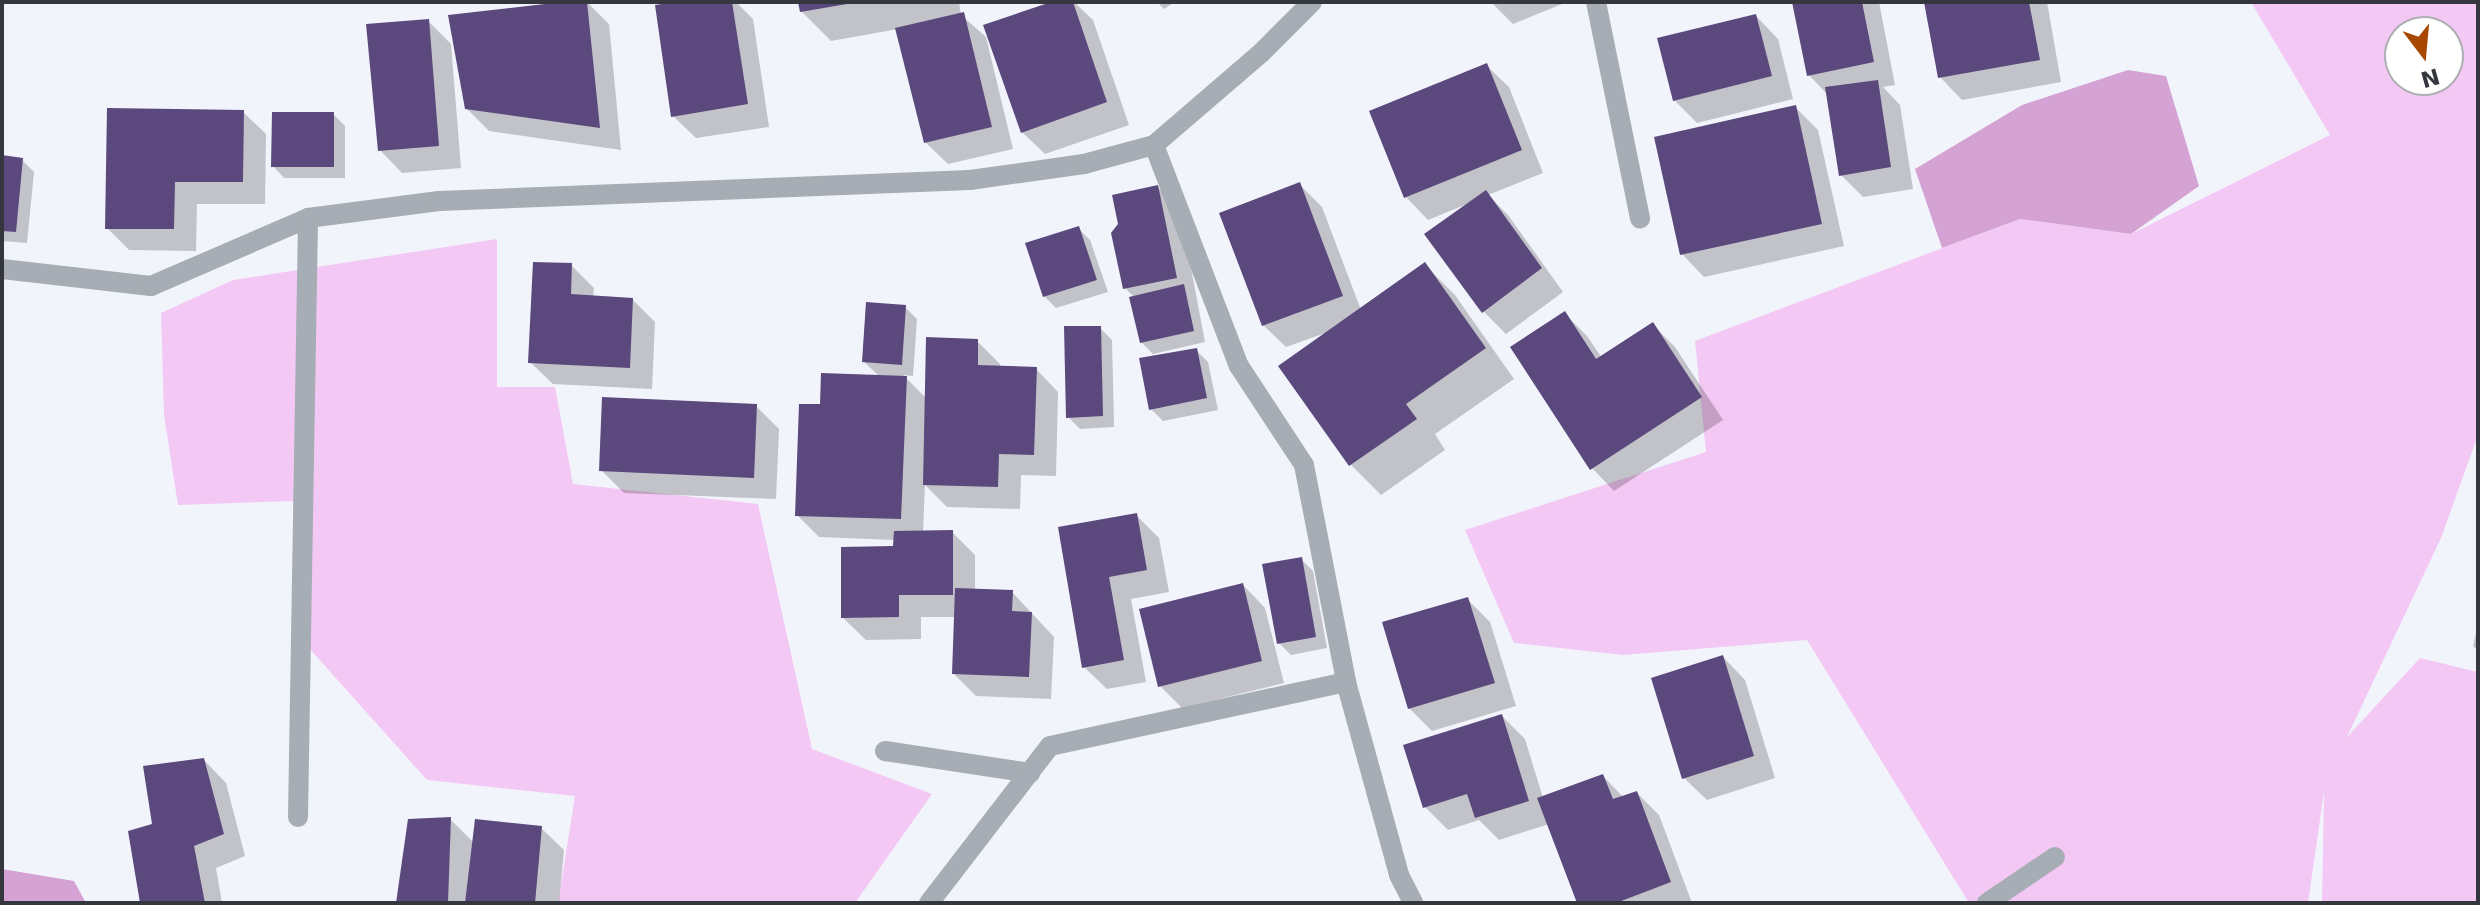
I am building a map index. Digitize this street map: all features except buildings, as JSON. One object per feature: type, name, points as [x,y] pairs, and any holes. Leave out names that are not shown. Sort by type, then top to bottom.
[{"type":"street","points":[[2,269],[151,286],[308,218],[439,201],[970,180],[1084,164],[1154,145],[1261,53],[1312,2]]},
{"type":"street","points":[[1596,2],[1640,219]]},
{"type":"street","points":[[1154,145],[1239,366],[1304,465],[1346,682],[1399,875],[1413,903]]},
{"type":"street","points":[[298,817],[308,218]]},
{"type":"street","points":[[929,903],[1050,746],[1346,682]]},
{"type":"street","points":[[885,751],[1030,773]]},
{"type":"street","points":[[1987,903],[2055,857]]},
{"type":"shaded area","points":[[2251,2],[2478,2],[2478,435],[2441,538],[2347,737],[2420,658],[2478,672],[2478,903],[2322,903],[2324,792],[2308,903],[1969,903],[1807,640],[1623,655],[1514,643],[1465,530],[1706,452],[1695,341],[2020,219],[2131,234],[2330,135]]},
{"type":"shaded area","points":[[2128,70],[2166,76],[2199,186],[2131,234],[2020,219],[1942,248],[1915,169],[2022,105]]},
{"type":"shaded area","points":[[497,239],[497,387],[555,387],[573,484],[758,504],[812,749],[932,794],[855,903],[558,903],[575,796],[427,780],[309,648],[293,501],[178,505],[164,415],[161,313],[233,280]]},
{"type":"shaded area","points":[[2,869],[74,881],[86,903],[2,903]]}]
